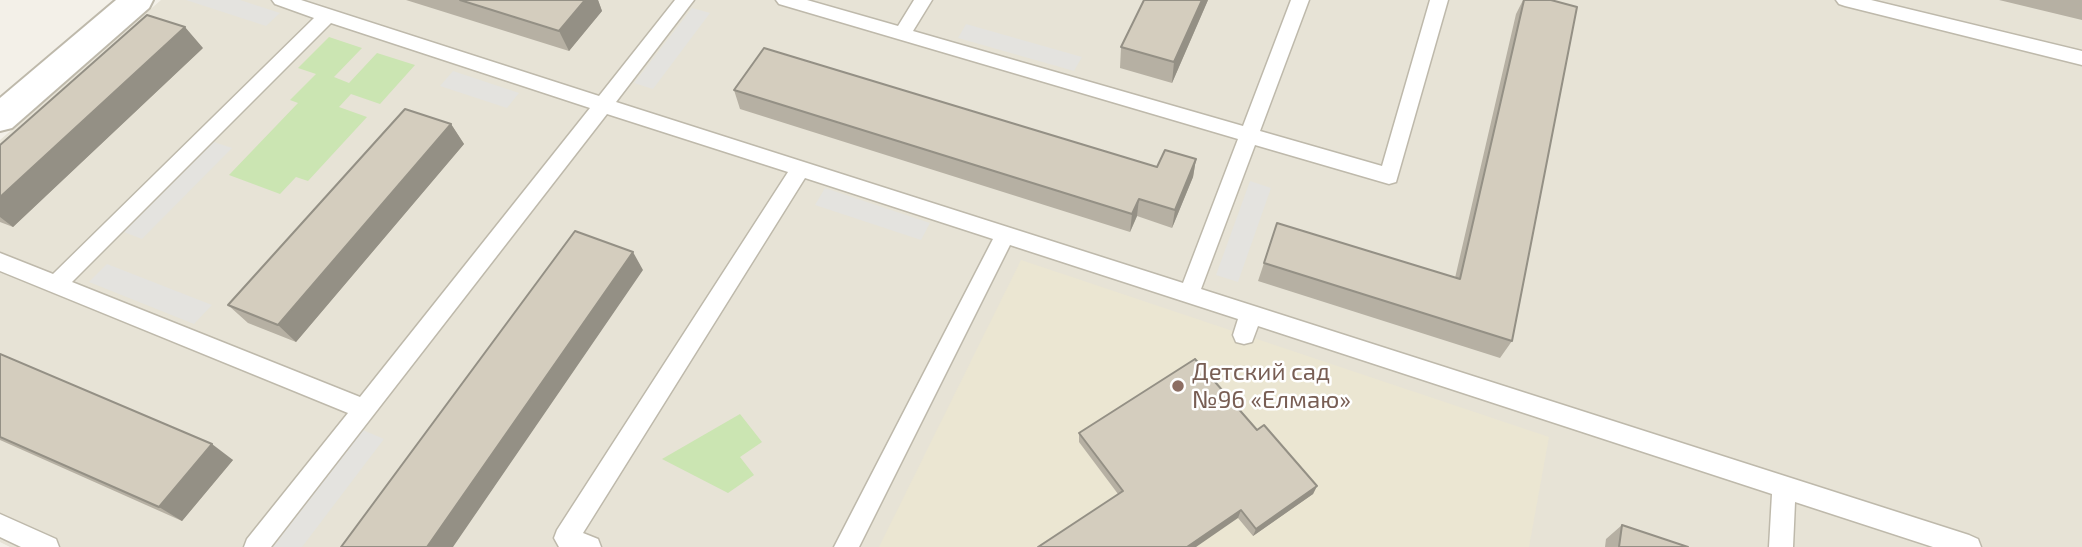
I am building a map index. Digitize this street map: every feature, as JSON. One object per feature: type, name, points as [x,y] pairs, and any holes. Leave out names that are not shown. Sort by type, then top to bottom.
[{"type":"street","points":[[0,118],[136,0]]},
{"type":"lane","points":[[281,0],[1189,294],[1247,324],[1784,487],[1969,547]]},
{"type":"lane","points":[[257,547],[685,0]]},
{"type":"lane","points":[[785,0],[1389,176],[1439,0]]},
{"type":"lane","points":[[902,34],[923,0]]},
{"type":"lane","points":[[1189,294],[1300,0]]},
{"type":"lane","points":[[1854,1],[2082,58]]},
{"type":"lane","points":[[56,285],[328,15]]},
{"type":"lane","points":[[589,547],[566,538],[801,169]]},
{"type":"lane","points":[[846,547],[1005,235]]},
{"type":"lane","points":[[0,262],[364,410]]},
{"type":"lane","points":[[1781,547],[1784,487]]},
{"type":"lane","points":[[0,525],[47,547]]},
{"type":"shaded area","points":[[161,0],[2082,0],[2082,547],[10,547],[0,542],[0,140]]},
{"type":"shaded area","points":[[186,0],[240,0],[280,13],[266,26]]},
{"type":"shaded area","points":[[692,8],[710,13],[653,89],[634,83]]},
{"type":"shaded area","points":[[966,24],[1082,57],[1074,71],[958,38]]},
{"type":"shaded area","points":[[453,71],[519,93],[507,108],[440,86]]},
{"type":"shaded area","points":[[214,142],[232,148],[142,239],[124,232]]},
{"type":"shaded area","points":[[1250,181],[1271,188],[1238,282],[1216,275]]},
{"type":"shaded area","points":[[825,188],[930,223],[921,240],[815,205]]},
{"type":"shaded area","name":"Детский сад №96 «Елмаю»","points":[[1021,260],[1549,437],[1529,547],[879,547]]},
{"type":"shaded area","points":[[107,264],[212,305],[194,324],[89,282]]},
{"type":"shaded area","points":[[363,430],[384,439],[302,547],[273,547]]},
{"type":"green space","points":[[329,37],[362,48],[334,77],[349,83],[377,53],[415,65],[380,104],[351,94],[339,107],[367,117],[308,181],[296,177],[280,194],[229,175],[298,103],[290,100],[316,74],[298,68]]},
{"type":"green space","points":[[740,414],[762,442],[740,457],[754,475],[728,493],[662,459]]},
{"type":"building","points":[[460,0],[585,0],[559,31]]},
{"type":"building","points":[[1144,0],[1202,0],[1174,62],[1121,47]]},
{"type":"building","points":[[1524,0],[1551,0],[1577,7],[1512,341],[1264,263],[1277,223],[1460,279]]},
{"type":"building","points":[[147,15],[185,27],[0,197],[0,145]]},
{"type":"building","points":[[764,48],[1157,167],[1165,150],[1196,159],[1175,210],[1139,199],[1132,214],[734,90]]},
{"type":"building","points":[[405,109],[451,124],[278,325],[228,305]]},
{"type":"building","points":[[575,231],[633,252],[427,547],[341,547]]},
{"type":"building","points":[[0,354],[212,444],[159,507],[0,437]]},
{"type":"building","points":[[1195,359],[1257,430],[1264,425],[1317,486],[1256,529],[1241,510],[1187,547],[1038,547],[1123,491],[1079,433]]},
{"type":"building","points":[[1622,525],[1688,547],[1619,547]]},
{"type":"place","name":"Детский сад №96 «Елмаю»","points":[[1178,386]]}]
